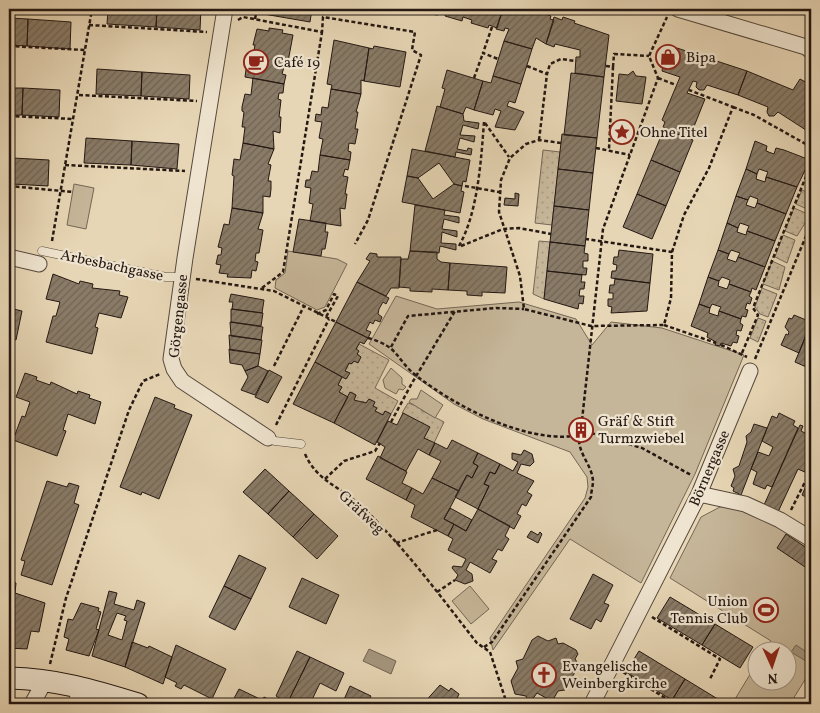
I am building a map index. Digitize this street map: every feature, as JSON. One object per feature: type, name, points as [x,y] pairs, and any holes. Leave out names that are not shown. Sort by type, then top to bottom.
[{"type":"main road","points":[[9,678],[46,679],[82,686],[138,704]]},
{"type":"street","name":"Görgengasse","points":[[174,369],[171,349],[225,9]]},
{"type":"street","points":[[678,9],[806,47],[811,51]]},
{"type":"street","name":"Arbesbachgasse","points":[[9,257],[44,256]]},
{"type":"street","points":[[174,369],[182,381],[268,438]]},
{"type":"street","name":"Börnergasse","points":[[592,704],[699,494],[750,370]]},
{"type":"street","points":[[699,494],[745,504],[785,523],[811,539]]},
{"type":"street","points":[[32,704],[46,679]]},
{"type":"lane","name":"Arbesbachgasse","points":[[44,256],[166,278],[182,277]]},
{"type":"lane","points":[[268,438],[301,444]]},
{"type":"lane","points":[[70,704],[82,686]]},
{"type":"path","points":[[44,256],[61,189],[92,9]]},
{"type":"path","points":[[256,19],[257,9]]},
{"type":"path","points":[[648,56],[665,24],[669,9]]},
{"type":"path","points":[[89,25],[221,33],[243,17],[322,32]]},
{"type":"path","points":[[262,288],[283,272],[323,17],[414,32],[412,50],[421,55],[368,220],[356,244]]},
{"type":"path","points":[[474,78],[492,26]]},
{"type":"path","points":[[9,46],[85,50]]},
{"type":"path","points":[[483,53],[498,60]]},
{"type":"path","points":[[609,149],[614,54],[648,56]]},
{"type":"path","points":[[648,56],[658,78],[676,85]]},
{"type":"path","points":[[540,140],[547,74],[550,64],[560,60],[575,62]]},
{"type":"path","points":[[527,66],[547,74]]},
{"type":"path","points":[[606,66],[613,66]]},
{"type":"path","points":[[582,420],[603,229],[658,78]]},
{"type":"path","points":[[689,90],[754,115],[811,147]]},
{"type":"path","points":[[78,95],[210,102]]},
{"type":"path","points":[[664,325],[671,298],[672,252],[684,215],[709,168],[734,107]]},
{"type":"path","points":[[9,116],[74,119]]},
{"type":"path","points":[[510,158],[484,122],[477,189],[464,238],[459,246],[503,229],[518,228],[551,234]]},
{"type":"path","points":[[524,309],[520,276],[499,212],[499,192],[510,158],[526,144],[540,140],[561,143]]},
{"type":"path","points":[[596,148],[609,149],[630,155]]},
{"type":"path","points":[[65,164],[199,172]]},
{"type":"path","points":[[742,353],[758,315],[753,308],[811,164]]},
{"type":"path","points":[[9,186],[61,189],[73,192]]},
{"type":"path","points":[[465,186],[499,192]]},
{"type":"path","points":[[750,370],[811,224]]},
{"type":"path","points":[[586,239],[672,252]]},
{"type":"path","points":[[182,277],[274,291],[336,322]]},
{"type":"path","points":[[268,438],[338,296],[334,294],[326,310],[317,314]]},
{"type":"path","points":[[274,366],[304,306]]},
{"type":"path","points":[[391,346],[408,316],[496,308],[524,309],[592,326],[664,325],[716,343]]},
{"type":"path","points":[[391,422],[455,311]]},
{"type":"path","points":[[368,338],[391,346],[416,376],[476,413],[537,434],[574,436],[579,440]]},
{"type":"path","points":[[721,345],[736,351]]},
{"type":"path","name":"Görgengasse","points":[[46,679],[66,598],[129,410],[143,381],[174,369]]},
{"type":"path","points":[[574,436],[572,427],[576,422],[582,420],[590,424],[591,433],[587,438],[579,440]]},
{"type":"path","points":[[591,433],[642,448],[695,477],[699,494]]},
{"type":"path","points":[[484,647],[492,642],[591,497],[593,480],[588,463],[579,450],[579,440]]},
{"type":"path","points":[[325,479],[344,461],[375,451],[380,443]]},
{"type":"path","name":"Gräfweg","points":[[301,444],[312,469],[359,505],[396,543],[477,643],[490,652],[507,704]]},
{"type":"path","points":[[785,523],[807,478]]},
{"type":"path","points":[[396,543],[437,530]]},
{"type":"path","points":[[437,592],[456,580]]},
{"type":"path","points":[[649,615],[720,659],[710,679]]},
{"type":"path","points":[[620,670],[675,704]]},
{"type":"shaded area","points":[[543,150],[560,152],[552,225],[535,223]]},
{"type":"shaded area","points":[[74,184],[94,188],[86,229],[67,225]]},
{"type":"shaded area","points":[[811,188],[811,211],[796,204],[802,190],[809,193]]},
{"type":"shaded area","points":[[794,208],[810,215],[797,236],[785,231]]},
{"type":"shaded area","points":[[783,235],[795,240],[787,263],[775,257]]},
{"type":"shaded area","points":[[539,241],[550,242],[544,299],[533,294]]},
{"type":"shaded area","points":[[288,251],[337,259],[347,264],[325,307],[317,310],[275,288],[276,280],[285,273]]},
{"type":"shaded area","points":[[772,261],[785,267],[779,290],[763,284]]},
{"type":"shaded area","points":[[762,288],[777,294],[768,317],[760,314],[755,307]]},
{"type":"shaded area","points":[[396,296],[437,309],[519,302],[576,319],[592,345],[611,322],[662,328],[744,355],[695,474],[641,583],[570,539],[493,650],[490,638],[585,498],[588,487],[587,477],[570,452],[483,419],[454,404],[369,344]]},
{"type":"shaded area","points":[[758,318],[766,321],[758,342],[750,338]]},
{"type":"shaded area","points":[[359,344],[389,360],[375,388],[398,401],[391,414],[385,411],[383,415],[375,411],[377,408],[373,406],[375,402],[369,399],[366,403],[362,401],[361,403],[354,400],[356,395],[351,392],[348,397],[339,392],[342,387],[338,385],[342,377],[346,379],[349,373],[345,371],[349,363],[358,362],[361,357],[357,354],[359,351],[356,349]]},
{"type":"shaded area","points":[[391,368],[402,378],[402,384],[406,387],[403,390],[399,389],[396,394],[385,388],[383,380]]},
{"type":"shaded area","points":[[421,390],[443,405],[435,418],[409,402],[411,399],[417,399]]},
{"type":"shaded area","points":[[408,403],[422,408],[421,410],[444,422],[434,443],[424,438],[429,427],[402,413]]},
{"type":"shaded area","name":"Union Tennis Club","points":[[731,506],[773,522],[775,526],[782,527],[811,545],[811,670],[790,704],[732,704],[748,678],[748,690],[798,690],[798,640],[769,640],[670,578],[701,517],[720,507]]},
{"type":"shaded area","points":[[470,586],[489,609],[471,624],[452,601]]},
{"type":"shaded area","points":[[798,646],[811,655],[809,663],[798,656]]},
{"type":"shaded area","points":[[369,649],[396,661],[391,674],[363,661]]},
{"type":"building","points":[[108,9],[157,9],[156,27],[107,24]]},
{"type":"building","points":[[157,9],[201,9],[200,30],[156,27]]},
{"type":"building","points":[[259,9],[312,9],[310,22],[258,13]]},
{"type":"building","points":[[403,9],[439,9],[438,15],[403,11]]},
{"type":"building","points":[[439,9],[503,9],[497,28],[489,25],[488,28],[471,23],[472,20],[463,17],[462,21],[445,16],[446,12]]},
{"type":"building","points":[[503,9],[538,9],[540,12],[551,16],[550,19],[554,20],[546,44],[536,38],[532,49],[504,41],[509,29],[505,28],[504,31],[496,29]]},
{"type":"building","points":[[554,17],[562,20],[563,17],[575,21],[574,23],[609,35],[604,77],[575,73],[576,57],[580,57],[580,50],[555,44],[554,47],[546,44]]},
{"type":"building","points":[[9,18],[28,19],[27,46],[9,45]]},
{"type":"building","points":[[28,19],[71,22],[70,49],[27,46]]},
{"type":"building","points":[[269,28],[283,30],[282,33],[293,35],[287,67],[284,67],[282,74],[286,75],[284,84],[245,77],[248,55],[253,56],[255,45],[253,45],[257,29],[269,31]]},
{"type":"building","points":[[334,40],[369,48],[364,81],[361,80],[361,94],[331,89],[332,85],[327,84]]},
{"type":"building","points":[[504,41],[532,49],[521,84],[493,76]]},
{"type":"building","points":[[374,46],[406,52],[400,87],[364,81],[369,48],[373,49]]},
{"type":"building","points":[[666,48],[676,51],[677,48],[747,71],[738,95],[707,85],[704,90],[699,90],[696,87],[697,82],[693,81],[687,93],[705,99],[689,139],[663,127],[665,122],[662,120],[680,77],[662,71]]},
{"type":"building","points":[[97,69],[142,72],[141,96],[96,94]]},
{"type":"building","points":[[447,70],[483,81],[474,110],[466,107],[463,114],[440,107],[445,89],[442,88]]},
{"type":"building","points":[[633,71],[636,76],[646,77],[642,104],[616,101],[619,74],[628,75]]},
{"type":"building","points":[[747,71],[793,90],[800,79],[811,85],[811,98],[808,103],[811,105],[811,130],[809,132],[778,112],[774,116],[769,116],[767,112],[768,107],[738,95]]},
{"type":"building","points":[[142,72],[190,75],[189,99],[141,96]]},
{"type":"building","points":[[571,73],[604,77],[597,138],[564,135]]},
{"type":"building","points":[[493,76],[521,84],[515,103],[509,101],[507,106],[524,112],[515,130],[495,127],[501,111],[495,109],[493,115],[474,110],[483,81],[491,83]]},
{"type":"building","points":[[253,78],[284,84],[283,93],[279,93],[278,99],[281,100],[280,133],[273,131],[274,149],[243,143],[245,127],[242,127],[244,112],[242,107],[245,94],[251,95]]},
{"type":"building","points":[[9,88],[23,88],[22,115],[9,115]]},
{"type":"building","points":[[23,88],[60,90],[59,117],[22,115]]},
{"type":"building","points":[[331,89],[361,94],[356,112],[358,112],[355,129],[358,129],[355,144],[349,143],[350,160],[320,155],[323,139],[319,138],[322,122],[315,121],[316,114],[321,115],[322,107],[328,108]]},
{"type":"building","points":[[437,106],[463,114],[464,121],[479,123],[478,129],[463,125],[460,135],[475,136],[474,142],[460,138],[457,149],[467,151],[468,148],[472,149],[471,155],[456,152],[455,157],[425,151]]},
{"type":"building","points":[[664,129],[693,140],[680,172],[651,160]]},
{"type":"building","points":[[562,134],[597,138],[593,173],[558,169]]},
{"type":"building","points":[[86,138],[132,141],[131,165],[84,163]]},
{"type":"building","points":[[132,141],[179,144],[177,169],[131,165]]},
{"type":"building","points":[[755,141],[767,146],[766,151],[774,154],[776,148],[810,160],[797,187],[766,177],[768,172],[759,169],[757,174],[746,169]]},
{"type":"building","points":[[243,143],[274,149],[268,164],[271,165],[268,181],[271,181],[270,197],[263,196],[263,213],[232,208],[234,159],[240,160]]},
{"type":"building","points":[[412,149],[470,160],[466,182],[463,181],[462,186],[454,184],[439,163],[418,178],[407,176]]},
{"type":"building","points":[[320,155],[350,160],[348,170],[345,169],[343,176],[348,177],[345,209],[340,208],[341,226],[310,221],[313,204],[309,203],[311,188],[305,187],[306,180],[310,180],[312,171],[318,172]]},
{"type":"building","points":[[9,157],[13,158],[12,184],[9,184]]},
{"type":"building","points":[[13,158],[49,160],[48,186],[12,184]]},
{"type":"building","points":[[651,160],[680,172],[666,206],[637,194]]},
{"type":"building","points":[[558,169],[593,173],[589,210],[554,206]]},
{"type":"building","points":[[746,169],[757,174],[756,179],[765,182],[766,177],[797,187],[786,214],[757,203],[758,199],[750,196],[748,200],[736,196]]},
{"type":"building","points":[[407,176],[418,178],[433,199],[454,184],[462,186],[461,191],[464,192],[460,213],[402,202]]},
{"type":"building","points":[[515,193],[519,194],[518,206],[504,205],[505,198],[515,199]]},
{"type":"building","points":[[637,194],[666,206],[652,239],[623,227]]},
{"type":"building","points":[[736,196],[748,200],[746,205],[755,208],[757,203],[786,214],[775,241],[747,231],[749,226],[740,223],[738,228],[727,223]]},
{"type":"building","points":[[415,205],[445,210],[444,215],[459,217],[459,223],[444,219],[442,229],[457,231],[457,237],[442,232],[441,243],[456,244],[456,250],[440,246],[439,253],[410,251]]},
{"type":"building","points":[[554,206],[589,210],[585,246],[550,242]]},
{"type":"building","points":[[232,208],[263,213],[258,229],[263,230],[259,253],[256,253],[255,261],[258,262],[256,271],[252,270],[251,278],[227,277],[228,274],[219,273],[221,265],[216,264],[218,255],[221,255],[222,248],[218,247],[224,224],[229,225]]},
{"type":"building","points":[[299,219],[326,223],[325,232],[328,232],[325,249],[322,249],[321,256],[293,252]]},
{"type":"building","points":[[727,223],[738,228],[737,232],[746,235],[747,231],[775,241],[765,267],[738,257],[740,253],[731,250],[729,254],[718,250]]},
{"type":"building","points":[[550,242],[585,246],[584,253],[588,254],[588,261],[583,261],[583,268],[587,268],[586,275],[547,271]]},
{"type":"building","points":[[619,250],[653,254],[650,283],[611,278],[612,271],[616,271],[617,265],[613,264],[614,257],[618,257]]},
{"type":"building","points":[[718,250],[729,254],[727,259],[736,262],[738,257],[765,267],[756,290],[752,288],[751,292],[729,284],[730,280],[722,277],[719,281],[708,277]]},
{"type":"building","points":[[410,251],[437,252],[437,259],[441,262],[450,263],[448,290],[432,289],[432,292],[410,291],[410,288],[399,287],[401,259],[408,259]]},
{"type":"building","points":[[370,253],[377,254],[377,257],[401,257],[399,288],[391,288],[386,296],[357,282],[370,261],[366,259]]},
{"type":"building","points":[[450,263],[507,267],[505,293],[482,292],[482,296],[467,295],[467,291],[448,290]]},
{"type":"building","points":[[547,271],[582,275],[581,282],[585,282],[584,289],[580,289],[579,296],[584,296],[583,304],[579,303],[578,309],[544,299]]},
{"type":"building","points":[[53,274],[79,284],[80,281],[93,284],[92,288],[120,291],[119,295],[128,297],[121,318],[99,313],[95,327],[98,328],[92,354],[46,342],[53,316],[56,316],[60,302],[46,299]]},
{"type":"building","points":[[708,277],[719,281],[718,286],[727,289],[729,284],[751,292],[749,296],[752,298],[750,304],[747,303],[745,309],[748,310],[746,317],[742,316],[741,319],[719,311],[721,307],[712,304],[710,308],[699,304]]},
{"type":"building","points":[[615,279],[650,283],[647,311],[611,313],[612,307],[608,306],[608,299],[613,299],[613,293],[609,293],[610,285],[614,285]]},
{"type":"building","points":[[357,282],[389,298],[386,304],[383,302],[379,309],[378,314],[382,317],[380,322],[375,320],[373,324],[370,322],[366,330],[371,332],[368,338],[336,322]]},
{"type":"building","points":[[231,294],[264,300],[262,313],[232,309],[233,302],[229,302]]},
{"type":"building","points":[[699,304],[710,308],[709,313],[718,316],[719,311],[741,319],[740,323],[743,325],[741,331],[737,330],[736,335],[739,336],[737,343],[733,342],[731,346],[721,343],[720,346],[715,345],[716,342],[707,337],[708,333],[691,326]]},
{"type":"building","points":[[9,308],[22,311],[16,340],[9,338]]},
{"type":"building","points":[[231,309],[263,313],[261,326],[231,322]]},
{"type":"building","points":[[794,315],[811,322],[799,353],[781,345],[786,334],[788,335],[789,332],[785,327],[789,318],[792,319]]},
{"type":"building","points":[[230,322],[263,327],[261,340],[231,336]]},
{"type":"building","points":[[336,322],[368,338],[364,344],[360,342],[356,349],[359,351],[357,354],[361,357],[358,363],[354,361],[351,364],[349,363],[345,371],[350,373],[346,379],[315,362]]},
{"type":"building","points":[[811,323],[811,369],[795,362]]},
{"type":"building","points":[[229,335],[262,340],[260,354],[230,350]]},
{"type":"building","points":[[229,349],[260,354],[258,366],[245,371],[242,365],[230,363]]},
{"type":"building","points":[[315,362],[342,377],[338,385],[342,387],[339,392],[348,397],[334,423],[293,404]]},
{"type":"building","points":[[258,366],[268,371],[255,395],[241,390],[248,377],[245,371]]},
{"type":"building","points":[[269,370],[282,377],[268,403],[255,397]]},
{"type":"building","points":[[25,373],[37,377],[36,380],[50,385],[51,382],[77,394],[78,391],[90,395],[89,398],[101,402],[95,424],[68,414],[63,430],[66,431],[57,456],[13,440],[22,416],[25,417],[30,402],[16,397]]},
{"type":"building","points":[[350,392],[356,395],[354,400],[366,403],[369,399],[375,402],[373,406],[377,408],[375,411],[383,415],[385,411],[391,414],[375,445],[334,423]]},
{"type":"building","points":[[155,397],[175,405],[174,408],[192,415],[159,499],[142,492],[141,495],[120,487]]},
{"type":"building","points":[[403,413],[430,427],[424,438],[435,443],[429,455],[418,449],[406,471],[380,458],[385,447],[377,442],[388,421],[397,425]]},
{"type":"building","points":[[779,413],[795,421],[793,425],[798,428],[772,487],[767,485],[765,489],[753,484],[757,472],[751,469],[758,452],[769,456],[773,447],[762,441],[772,416],[777,418]]},
{"type":"building","name":"Gräf & Stift Turmzwiebel","points":[[581,424],[587,430],[581,436],[575,430]]},
{"type":"building","points":[[754,424],[767,428],[741,495],[733,491],[734,488],[731,486],[735,476],[733,469],[739,466],[747,442],[746,436],[751,432]]},
{"type":"building","points":[[800,425],[803,426],[801,431],[811,436],[811,507],[807,505],[810,499],[802,495],[809,479],[805,477],[807,473],[798,469],[778,512],[764,505]]},
{"type":"building","points":[[452,440],[478,453],[473,463],[478,466],[472,478],[467,475],[459,491],[432,478],[441,461],[429,455],[435,443],[447,449]]},
{"type":"building","points":[[524,450],[532,454],[534,462],[530,466],[521,464],[517,473],[534,481],[527,492],[532,495],[526,506],[522,504],[517,514],[521,516],[514,529],[478,509],[489,486],[484,484],[490,472],[495,474],[500,464],[513,471],[518,462],[512,459],[512,453],[521,455]]},
{"type":"building","points":[[478,453],[500,464],[495,474],[490,472],[484,484],[489,486],[478,509],[455,497],[467,475],[472,478],[478,466],[473,463]]},
{"type":"building","points":[[378,456],[407,472],[402,483],[412,488],[406,500],[366,479]]},
{"type":"building","points":[[265,469],[289,491],[268,514],[243,492]]},
{"type":"building","points":[[432,478],[459,491],[444,519],[454,524],[448,536],[411,517],[415,505],[406,500],[412,488],[423,494]]},
{"type":"building","points":[[47,481],[67,487],[69,483],[79,486],[74,503],[79,505],[52,585],[21,575],[25,561],[21,560]]},
{"type":"building","points":[[289,491],[314,514],[293,537],[268,514]]},
{"type":"building","points":[[450,508],[472,520],[466,531],[444,519]]},
{"type":"building","points":[[478,509],[510,526],[505,536],[509,539],[502,551],[498,549],[492,559],[497,561],[490,573],[470,562],[466,570],[472,574],[473,581],[465,584],[455,580],[458,575],[452,568],[453,566],[462,567],[466,559],[448,550],[453,539],[448,536],[454,524],[466,531]]},
{"type":"building","points":[[314,514],[338,536],[317,559],[293,537]]},
{"type":"building","points":[[531,531],[538,535],[540,532],[542,534],[538,543],[527,537]]},
{"type":"building","points":[[786,534],[811,551],[811,571],[777,548]]},
{"type":"building","points":[[239,555],[266,568],[251,599],[224,586]]},
{"type":"building","points":[[593,574],[613,585],[604,603],[609,605],[601,622],[596,619],[591,629],[570,619]]},
{"type":"building","points":[[302,578],[339,595],[326,624],[289,607]]},
{"type":"building","points":[[9,580],[16,583],[15,593],[45,603],[39,632],[31,631],[27,649],[9,648]]},
{"type":"building","points":[[224,586],[251,599],[235,630],[209,617]]},
{"type":"building","points":[[109,591],[117,593],[114,604],[134,610],[137,600],[145,603],[125,667],[92,656]],"holes":[[[117,613],[126,616],[124,620],[127,621],[122,640],[108,635]]]},
{"type":"building","points":[[670,597],[715,624],[702,645],[657,618]]},
{"type":"building","points":[[81,603],[99,608],[98,611],[101,612],[96,629],[99,630],[89,656],[66,650],[69,639],[64,637],[68,619],[73,620]]},
{"type":"building","points":[[715,624],[748,644],[748,655],[740,668],[702,645]]},
{"type":"building","name":"Evangelische Weinbergkirche","points":[[538,636],[548,641],[556,638],[558,644],[563,643],[576,650],[578,654],[575,659],[579,665],[565,690],[558,691],[554,698],[550,700],[537,693],[529,704],[526,696],[515,694],[511,681],[518,668],[516,661],[523,659],[532,640]]},
{"type":"building","points":[[132,642],[148,648],[149,646],[172,657],[163,684],[125,667]]},
{"type":"building","points":[[176,645],[226,669],[212,699],[184,685],[181,689],[175,686],[177,683],[165,677]]},
{"type":"building","points":[[297,651],[310,657],[287,704],[231,704],[239,689],[262,700],[264,697],[274,702],[280,701],[281,699],[276,696]]},
{"type":"building","points":[[639,651],[685,679],[672,700],[626,672]]},
{"type":"building","points":[[310,657],[344,673],[336,691],[320,683],[310,704],[287,704]]},
{"type":"building","points":[[685,679],[721,701],[719,704],[679,704],[672,700]]},
{"type":"building","points":[[440,685],[449,691],[451,688],[459,694],[456,701],[460,704],[423,704]]},
{"type":"building","points":[[350,686],[371,696],[367,704],[342,704]]},
{"type":"place","name":"Bipa","points":[[668,57]]},
{"type":"place","name":"Café 19","points":[[256,62]]},
{"type":"place","name":"Ohne Titel","points":[[622,132]]},
{"type":"place","name":"Gräf & Stift Turmzwiebel","points":[[581,430]]},
{"type":"place","name":"Union Tennis Club","points":[[766,610]]},
{"type":"place","name":"Evangelische Weinbergkirche","points":[[544,675]]}]
